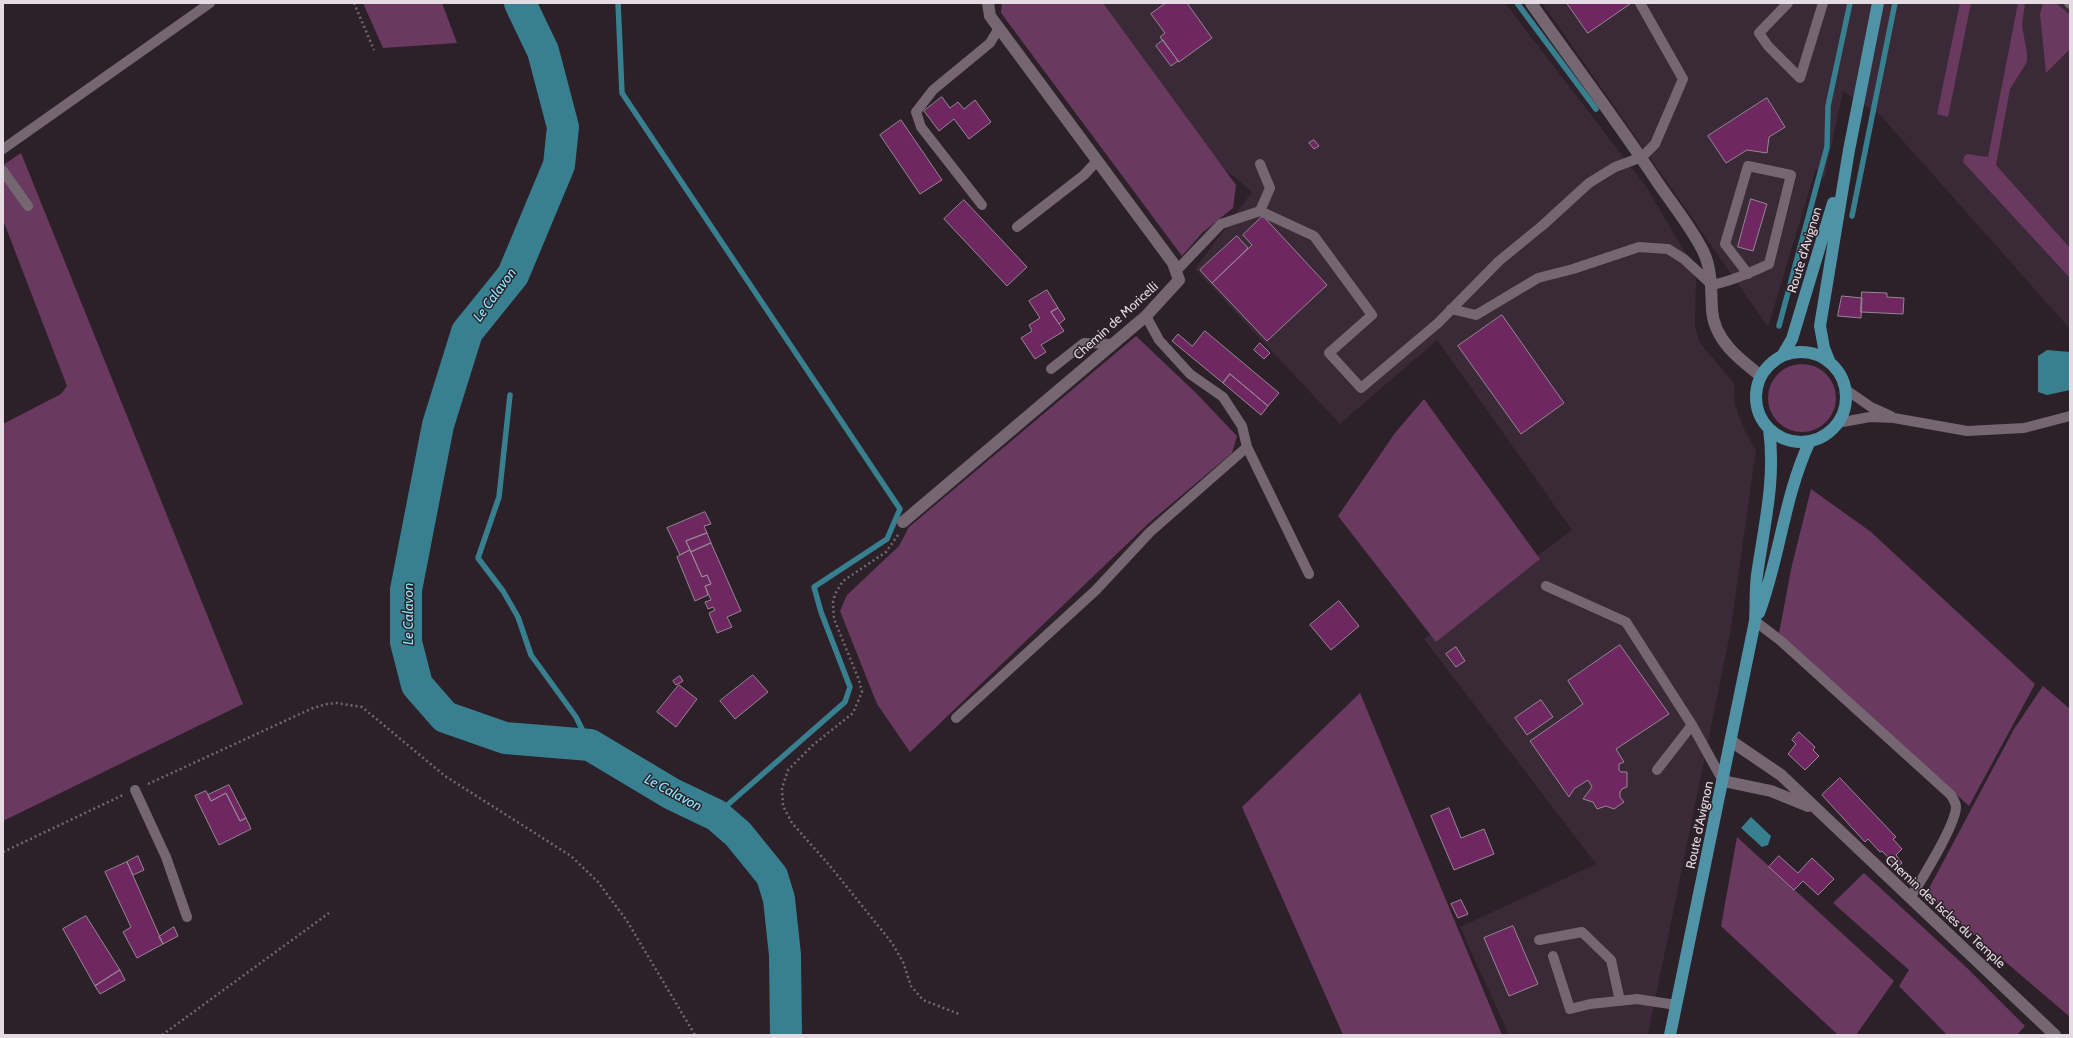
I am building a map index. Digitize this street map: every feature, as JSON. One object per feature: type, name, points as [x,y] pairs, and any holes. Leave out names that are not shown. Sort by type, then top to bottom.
[{"type":"main road","name":"Route d'Avignon","points":[[1830,363],[1824,348],[1820,326],[1849,150],[1878,3]]},
{"type":"main road","name":"Route d'Avignon","points":[[1782,356],[1792,339],[1849,150]]},
{"type":"main road","points":[[1798,352],[1815,355],[1830,363],[1839,375],[1845,389],[1844,407],[1837,423],[1825,435],[1810,441],[1792,442],[1769,430],[1758,413],[1756,394],[1761,376],[1774,361],[1782,356],[1798,352]]},
{"type":"main road","name":"Route d'Avignon","points":[[1670,1035],[1755,621],[1757,577],[1771,474],[1772,449],[1769,430]]},
{"type":"main road","name":"Route d'Avignon","points":[[1755,621],[1769,586],[1793,484],[1810,441]]},
{"type":"street","points":[[988,3],[990,16],[1173,263],[1176,271]]},
{"type":"street","points":[[1530,3],[1642,157],[1704,252],[1712,285],[1712,312],[1716,326],[1731,352],[1761,376]]},
{"type":"street","name":"Chemin de Moricelli","points":[[903,522],[1146,316],[1179,280],[1176,271]]},
{"type":"street","name":"Chemin des Iscles du Temple","points":[[1731,741],[1781,774],[1816,810],[2055,1035]]},
{"type":"street","name":"Chemin des Iscles du Temple","points":[[1723,781],[1771,791],[1816,810]]},
{"type":"lane","points":[[3,149],[210,3]]},
{"type":"lane","points":[[1176,271],[1221,224],[1260,211],[1314,236],[1372,315],[1329,353],[1361,388],[1451,309],[1499,261],[1543,225],[1589,183],[1615,167],[1642,157],[1656,144],[1683,79],[1640,3]]},
{"type":"lane","points":[[1788,3],[1759,34],[1768,46],[1800,78],[1823,3]]},
{"type":"lane","points":[[982,205],[921,127],[916,112],[933,90],[990,43],[999,28]]},
{"type":"lane","points":[[1017,227],[1084,175],[1097,161]]},
{"type":"lane","points":[[1260,164],[1270,188],[1260,211]]},
{"type":"lane","points":[[1451,309],[1476,315],[1538,278],[1573,269],[1639,247],[1668,249],[1684,259],[1712,285],[1734,280],[1748,274],[1769,264],[1791,175],[1748,166],[1725,244],[1748,274]]},
{"type":"lane","points":[[3,171],[28,206]]},
{"type":"lane","points":[[1146,316],[1159,340],[1190,374],[1223,397],[1242,426],[1247,447],[1310,574]]},
{"type":"lane","points":[[1051,369],[1084,343],[1113,344]]},
{"type":"lane","points":[[1845,389],[1871,407],[1894,418]]},
{"type":"lane","points":[[1837,423],[1870,417],[1894,418],[1967,430],[2024,428],[2070,416]]},
{"type":"lane","points":[[956,718],[1096,590],[1150,532],[1247,447]]},
{"type":"lane","points":[[1546,586],[1626,622],[1692,725],[1723,781]]},
{"type":"lane","points":[[1755,621],[1781,641],[1951,795],[1956,806],[1954,819],[1910,898]]},
{"type":"lane","points":[[1657,770],[1692,725]]},
{"type":"lane","points":[[135,790],[166,857],[187,917]]},
{"type":"lane","points":[[1539,940],[1582,932],[1611,960],[1620,1001]]},
{"type":"lane","points":[[1553,956],[1570,1009],[1590,1004],[1637,999],[1676,1005]]},
{"type":"path","points":[[354,3],[374,50]]},
{"type":"path","points":[[903,522],[896,540],[886,552],[844,580],[834,594],[834,619],[859,680],[862,692],[852,713],[813,745],[788,770],[782,788],[783,806],[792,823],[830,866],[892,944],[903,962],[911,986],[923,1000],[959,1014]]},
{"type":"path","points":[[3,852],[313,708],[337,703],[362,707],[445,776],[571,856],[598,882],[627,921],[695,1035]]},
{"type":"path","points":[[162,1035],[329,914]]},
{"type":"shaded area","points":[[363,3],[442,3],[457,43],[383,48]]},
{"type":"shaded area","points":[[1002,3],[1103,3],[1236,185],[1233,208],[1202,233],[1182,256],[1001,13]]},
{"type":"shaded area","points":[[1103,3],[1505,3],[1645,185],[1688,257],[1696,280],[1695,326],[1700,343],[1734,383],[1735,405],[1745,431],[1756,450],[1730,634],[1648,1035],[1509,1035],[1460,927],[1596,864],[1424,639],[1572,530],[1437,340],[1340,424],[1195,269],[1252,192],[1213,159]]},
{"type":"shaded area","points":[[1542,3],[2070,3],[2070,329],[1880,115],[1843,91],[1824,180],[1816,168],[1768,327]]},
{"type":"shaded area","points":[[1960,3],[1971,3],[1948,117],[1937,114]]},
{"type":"shaded area","points":[[2018,3],[2025,3],[2022,26],[2027,53],[2027,62],[2010,89],[1996,165],[2070,248],[2070,278],[1963,162],[1964,157],[1967,154],[1988,157]]},
{"type":"shaded area","points":[[2043,3],[2056,3],[2070,15],[2070,49],[2046,73],[2040,14]]},
{"type":"shaded area","points":[[21,153],[243,704],[3,821],[3,424],[61,394],[67,386],[3,220],[3,165]]},
{"type":"shaded area","points":[[1136,336],[1196,393],[1237,436],[1232,453],[1150,522],[910,752],[877,704],[840,611],[847,595],[899,546],[909,527]]},
{"type":"shaded area","points":[[1802,364],[1815,367],[1826,374],[1833,385],[1836,398],[1833,411],[1826,422],[1815,429],[1802,432],[1789,429],[1778,422],[1771,411],[1768,398],[1771,385],[1778,374],[1789,367]]},
{"type":"shaded area","points":[[1424,399],[1540,559],[1436,642],[1338,516],[1395,433]]},
{"type":"shaded area","points":[[1811,489],[1871,532],[2035,684],[1969,806],[1779,633],[1792,565]]},
{"type":"shaded area","points":[[2043,686],[2070,709],[2070,1017],[1926,894],[2014,729]]},
{"type":"shaded area","points":[[1360,693],[1502,1035],[1343,1035],[1242,807]]},
{"type":"shaded area","points":[[1737,837],[1894,981],[1856,1035],[1838,1035],[1721,926]]},
{"type":"shaded area","points":[[1864,873],[1966,967],[2025,1026],[2017,1035],[1947,1035],[1899,986],[1909,970],[1833,903]]},
{"type":"water","points":[[2047,350],[2070,352],[2070,390],[2047,395],[2038,392],[2038,356]]},
{"type":"water","points":[[1751,817],[1771,836],[1768,845],[1762,847],[1741,828]]},
{"type":"building","points":[[1166,3],[1187,3],[1212,38],[1179,62],[1160,37],[1165,33],[1151,14]]},
{"type":"building","points":[[1567,3],[1629,3],[1630,4],[1588,33]]},
{"type":"building","points":[[1163,40],[1178,61],[1171,66],[1156,46]]},
{"type":"building","points":[[942,97],[950,108],[958,102],[964,109],[975,100],[991,122],[969,139],[954,119],[939,131],[924,111]]},
{"type":"building","points":[[1767,98],[1785,127],[1769,137],[1767,153],[1747,150],[1726,163],[1708,136]]},
{"type":"building","points":[[901,120],[942,180],[920,194],[880,135]]},
{"type":"building","points":[[1314,140],[1319,146],[1314,149],[1309,143]]},
{"type":"building","points":[[1751,199],[1767,204],[1753,251],[1738,247]]},
{"type":"building","points":[[964,200],[1027,267],[1007,286],[944,219]]},
{"type":"building","points":[[1263,216],[1327,285],[1267,341],[1212,283],[1252,245],[1243,235]]},
{"type":"building","points":[[1237,236],[1248,248],[1212,283],[1200,270]]},
{"type":"building","points":[[1047,290],[1058,308],[1051,312],[1064,331],[1041,345],[1046,352],[1035,359],[1021,338],[1032,331],[1029,325],[1040,318],[1029,301]]},
{"type":"building","points":[[1862,292],[1887,293],[1887,297],[1904,298],[1903,314],[1861,312]]},
{"type":"building","points":[[1842,296],[1862,298],[1861,318],[1838,316]]},
{"type":"building","points":[[1058,308],[1065,319],[1059,324],[1051,312]]},
{"type":"building","points":[[1502,315],[1564,403],[1521,434],[1458,346]]},
{"type":"building","points":[[1205,331],[1279,393],[1268,406],[1230,374],[1223,383],[1172,341],[1178,334],[1192,346]]},
{"type":"building","points":[[1260,343],[1270,353],[1264,359],[1254,350]]},
{"type":"building","points":[[1230,374],[1268,406],[1261,415],[1223,383]]},
{"type":"building","points":[[705,512],[711,524],[704,526],[707,533],[686,541],[690,550],[680,555],[667,528]]},
{"type":"building","points":[[707,533],[711,543],[691,552],[686,541]]},
{"type":"building","points":[[711,543],[741,611],[727,617],[732,627],[717,633],[709,613],[715,610],[713,607],[708,609],[705,602],[711,600],[705,586],[711,584],[707,575],[702,577],[691,552]]},
{"type":"building","points":[[690,550],[702,577],[707,575],[711,584],[705,586],[708,595],[695,601],[677,557]]},
{"type":"building","points":[[1339,601],[1359,626],[1331,650],[1310,625]]},
{"type":"building","points":[[1620,645],[1669,714],[1616,749],[1624,762],[1619,764],[1619,770],[1621,772],[1627,772],[1627,787],[1622,789],[1620,792],[1620,797],[1624,802],[1614,809],[1606,806],[1597,809],[1593,802],[1583,799],[1592,787],[1588,780],[1574,789],[1569,797],[1530,741],[1583,704],[1568,681]]},
{"type":"building","points":[[1456,647],[1465,661],[1456,667],[1446,654]]},
{"type":"building","points":[[753,675],[768,692],[735,719],[720,701]]},
{"type":"building","points":[[680,676],[683,681],[676,685],[673,681]]},
{"type":"building","points":[[679,685],[697,699],[676,727],[657,712]]},
{"type":"building","points":[[1541,700],[1553,717],[1527,735],[1515,718]]},
{"type":"building","points":[[1799,732],[1815,747],[1813,750],[1819,756],[1805,770],[1788,754],[1796,744],[1792,740]]},
{"type":"building","points":[[1840,778],[1896,837],[1893,839],[1902,849],[1896,855],[1902,863],[1897,867],[1868,839],[1865,842],[1822,795]]},
{"type":"building","points":[[229,785],[246,818],[240,821],[226,793],[211,801],[208,795]]},
{"type":"building","points":[[206,791],[211,801],[226,793],[240,821],[246,818],[251,829],[219,845],[195,796]]},
{"type":"building","points":[[1449,808],[1461,838],[1484,829],[1494,854],[1454,870],[1431,816]]},
{"type":"building","points":[[138,856],[144,870],[133,875],[127,862]]},
{"type":"building","points":[[1779,856],[1798,873],[1812,858],[1834,879],[1818,895],[1803,881],[1794,890],[1769,867]]},
{"type":"building","points":[[127,862],[163,944],[137,958],[123,932],[131,927],[105,872]]},
{"type":"building","points":[[1461,900],[1468,914],[1458,918],[1451,904]]},
{"type":"building","points":[[86,916],[120,970],[95,986],[63,929]]},
{"type":"building","points":[[1513,926],[1538,984],[1509,996],[1484,938]]},
{"type":"building","points":[[174,927],[178,936],[163,944],[159,937]]},
{"type":"building","points":[[120,970],[125,980],[100,994],[95,986]]},
{"type":"waterway","name":"Le Calavon","points":[[520,3],[543,51],[563,127],[559,165],[513,275],[467,332],[438,425],[406,590],[406,642],[417,685],[445,717],[505,738],[590,745],[672,794],[716,815],[738,834],[772,876],[779,899],[785,955],[786,1035]]},
{"type":"waterway","points":[[618,3],[622,93],[900,509],[887,539],[814,587],[821,612],[850,687],[845,702],[716,815]]},
{"type":"waterway","points":[[1517,3],[1596,109]]},
{"type":"waterway","points":[[1779,326],[1827,147],[1828,106],[1850,3]]},
{"type":"waterway","points":[[1852,216],[1895,3]]},
{"type":"waterway","points":[[510,395],[499,497],[478,558],[503,591],[518,617],[531,655],[576,717],[590,745]]}]
